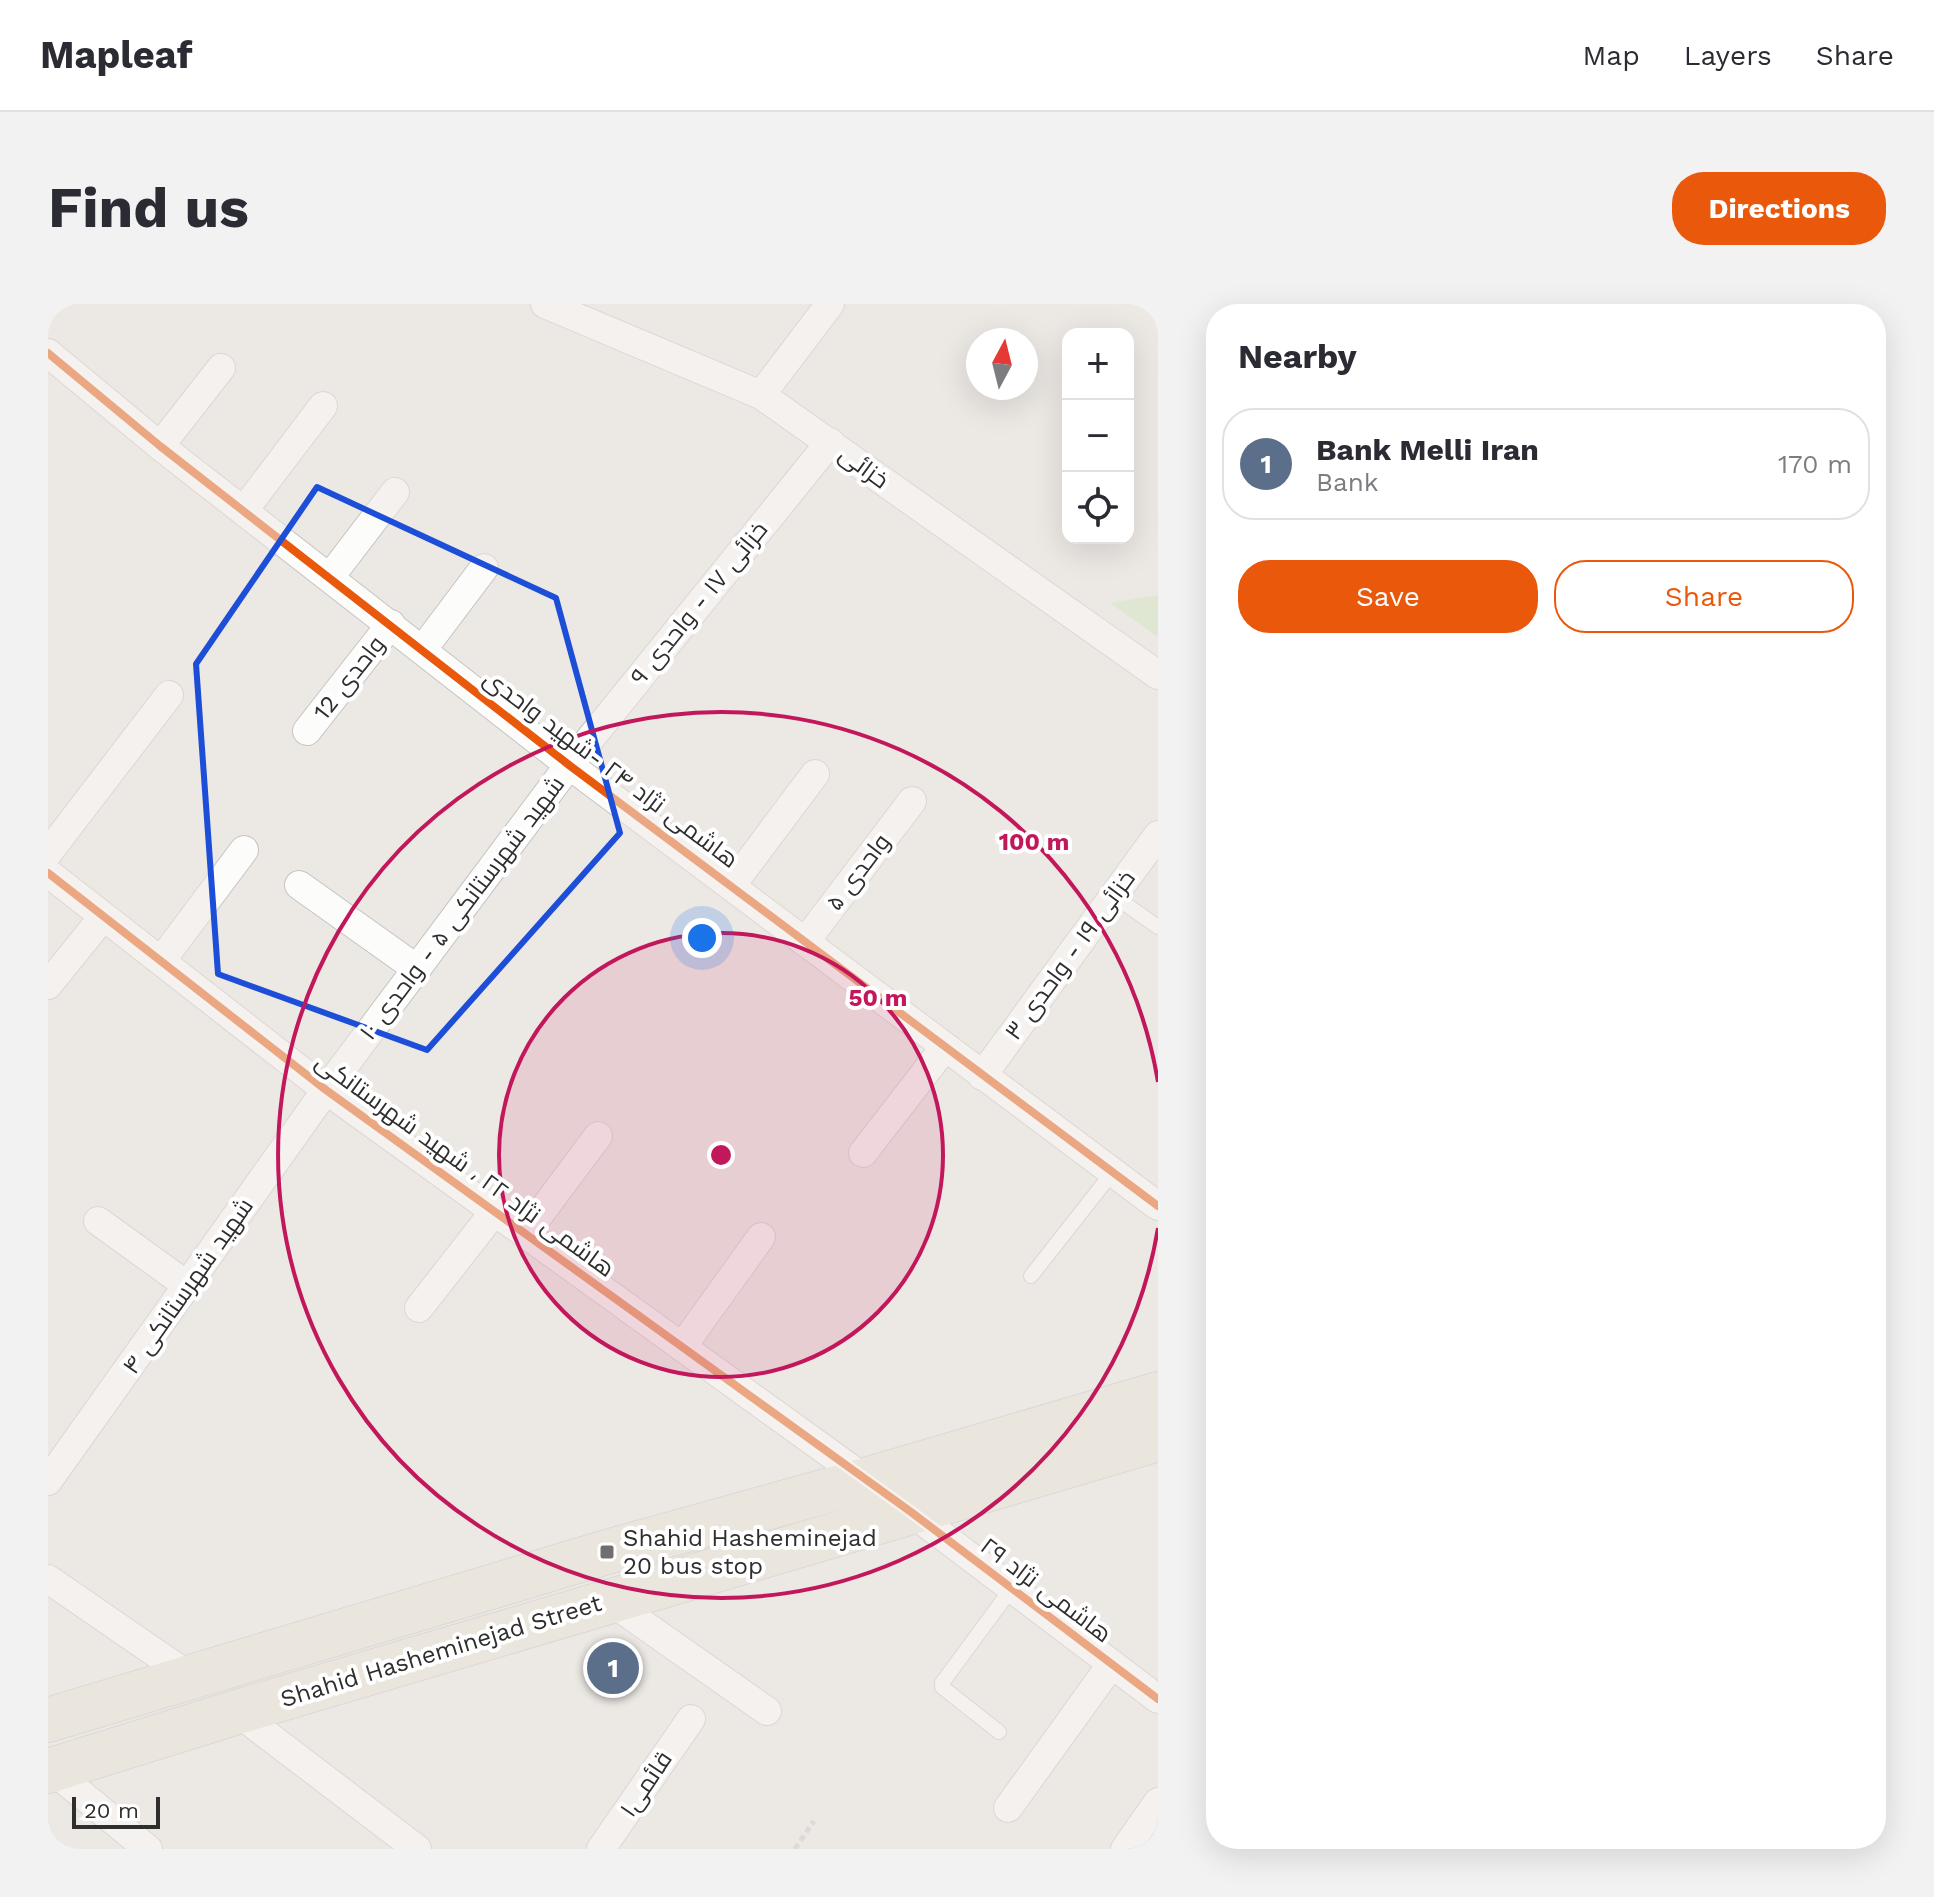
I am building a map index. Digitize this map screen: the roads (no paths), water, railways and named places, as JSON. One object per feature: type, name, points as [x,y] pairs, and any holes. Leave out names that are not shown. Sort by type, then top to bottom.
[{"type":"main road","name":"Shahid Hasheminejad Street","points":[[48,1720],[607,1552],[1158,1394]]},
{"type":"main road","name":"Shahid Hasheminejad Street","points":[[50,1770],[1157,1440]]},
{"type":"street","name":"خزائی","points":[[545,304],[761,395],[1158,675]]},
{"type":"street","points":[[761,395],[830,304]]},
{"type":"street","name":"هاشمی نژاد ۲۴ -شهید واحدی","points":[[48,353],[160,446],[569,765],[1158,1206]]},
{"type":"street","points":[[160,446],[221,368]]},
{"type":"street","points":[[244,510],[323,406]]},
{"type":"street","name":"خزائی ۱۷ - واحدی ۹","points":[[569,765],[830,442]]},
{"type":"street","points":[[330,577],[395,492]]},
{"type":"street","points":[[423,649],[484,568]]},
{"type":"street","name":"واحدی 12","points":[[307,731],[391,624]]},
{"type":"street","points":[[48,853],[169,695]]},
{"type":"street","name":"شهید شهرستانکی ۵ - واحدی ۱۰","points":[[326,1090],[569,765]]},
{"type":"street","points":[[731,886],[815,774]]},
{"type":"street","name":"واحدی ۵","points":[[805,942],[912,801]]},
{"type":"street","name":"خزائی ۱۹ - واحدی ۳","points":[[982,1076],[1158,835]]},
{"type":"street","points":[[161,961],[244,850]]},
{"type":"street","name":"هاشمی نژاد ۲۲ ، شهید شهرستانکی","points":[[48,873],[326,1090],[866,1480]]},
{"type":"street","points":[[299,885],[417,969]]},
{"type":"street","points":[[48,985],[103,917]]},
{"type":"street","points":[[863,1153],[945,1047]]},
{"type":"street","name":"شهید شهرستانکی ۴","points":[[48,1481],[326,1090]]},
{"type":"street","points":[[525,1234],[598,1136]]},
{"type":"street","points":[[419,1308],[494,1212]]},
{"type":"street","points":[[98,1221],[188,1286]]},
{"type":"street","points":[[682,1347],[761,1237]]},
{"type":"street","name":"هاشمی نژاد ۲۹","points":[[866,1480],[1158,1699]]},
{"type":"street","points":[[48,1579],[189,1676]]},
{"type":"street","points":[[610,1601],[767,1711]]},
{"type":"street","points":[[1008,1808],[1111,1665]]},
{"type":"street","points":[[237,1712],[417,1849]]},
{"type":"street","name":"قائمی۱","points":[[601,1849],[691,1719]]},
{"type":"street","points":[[50,1770],[148,1849]]},
{"type":"street","points":[[1125,1849],[1158,1802]]},
{"type":"lane","points":[[1114,896],[1158,927]]},
{"type":"lane","points":[[1031,1276],[1112,1173]]},
{"type":"lane","points":[[999,1732],[942,1687],[942,1683],[1012,1588]]},
{"type":"place","name":"Shahid Hasheminejad 20 bus stop","points":[[607,1552]]},
{"type":"place","name":"Bank Melli Iran","points":[[613,1668]]}]
